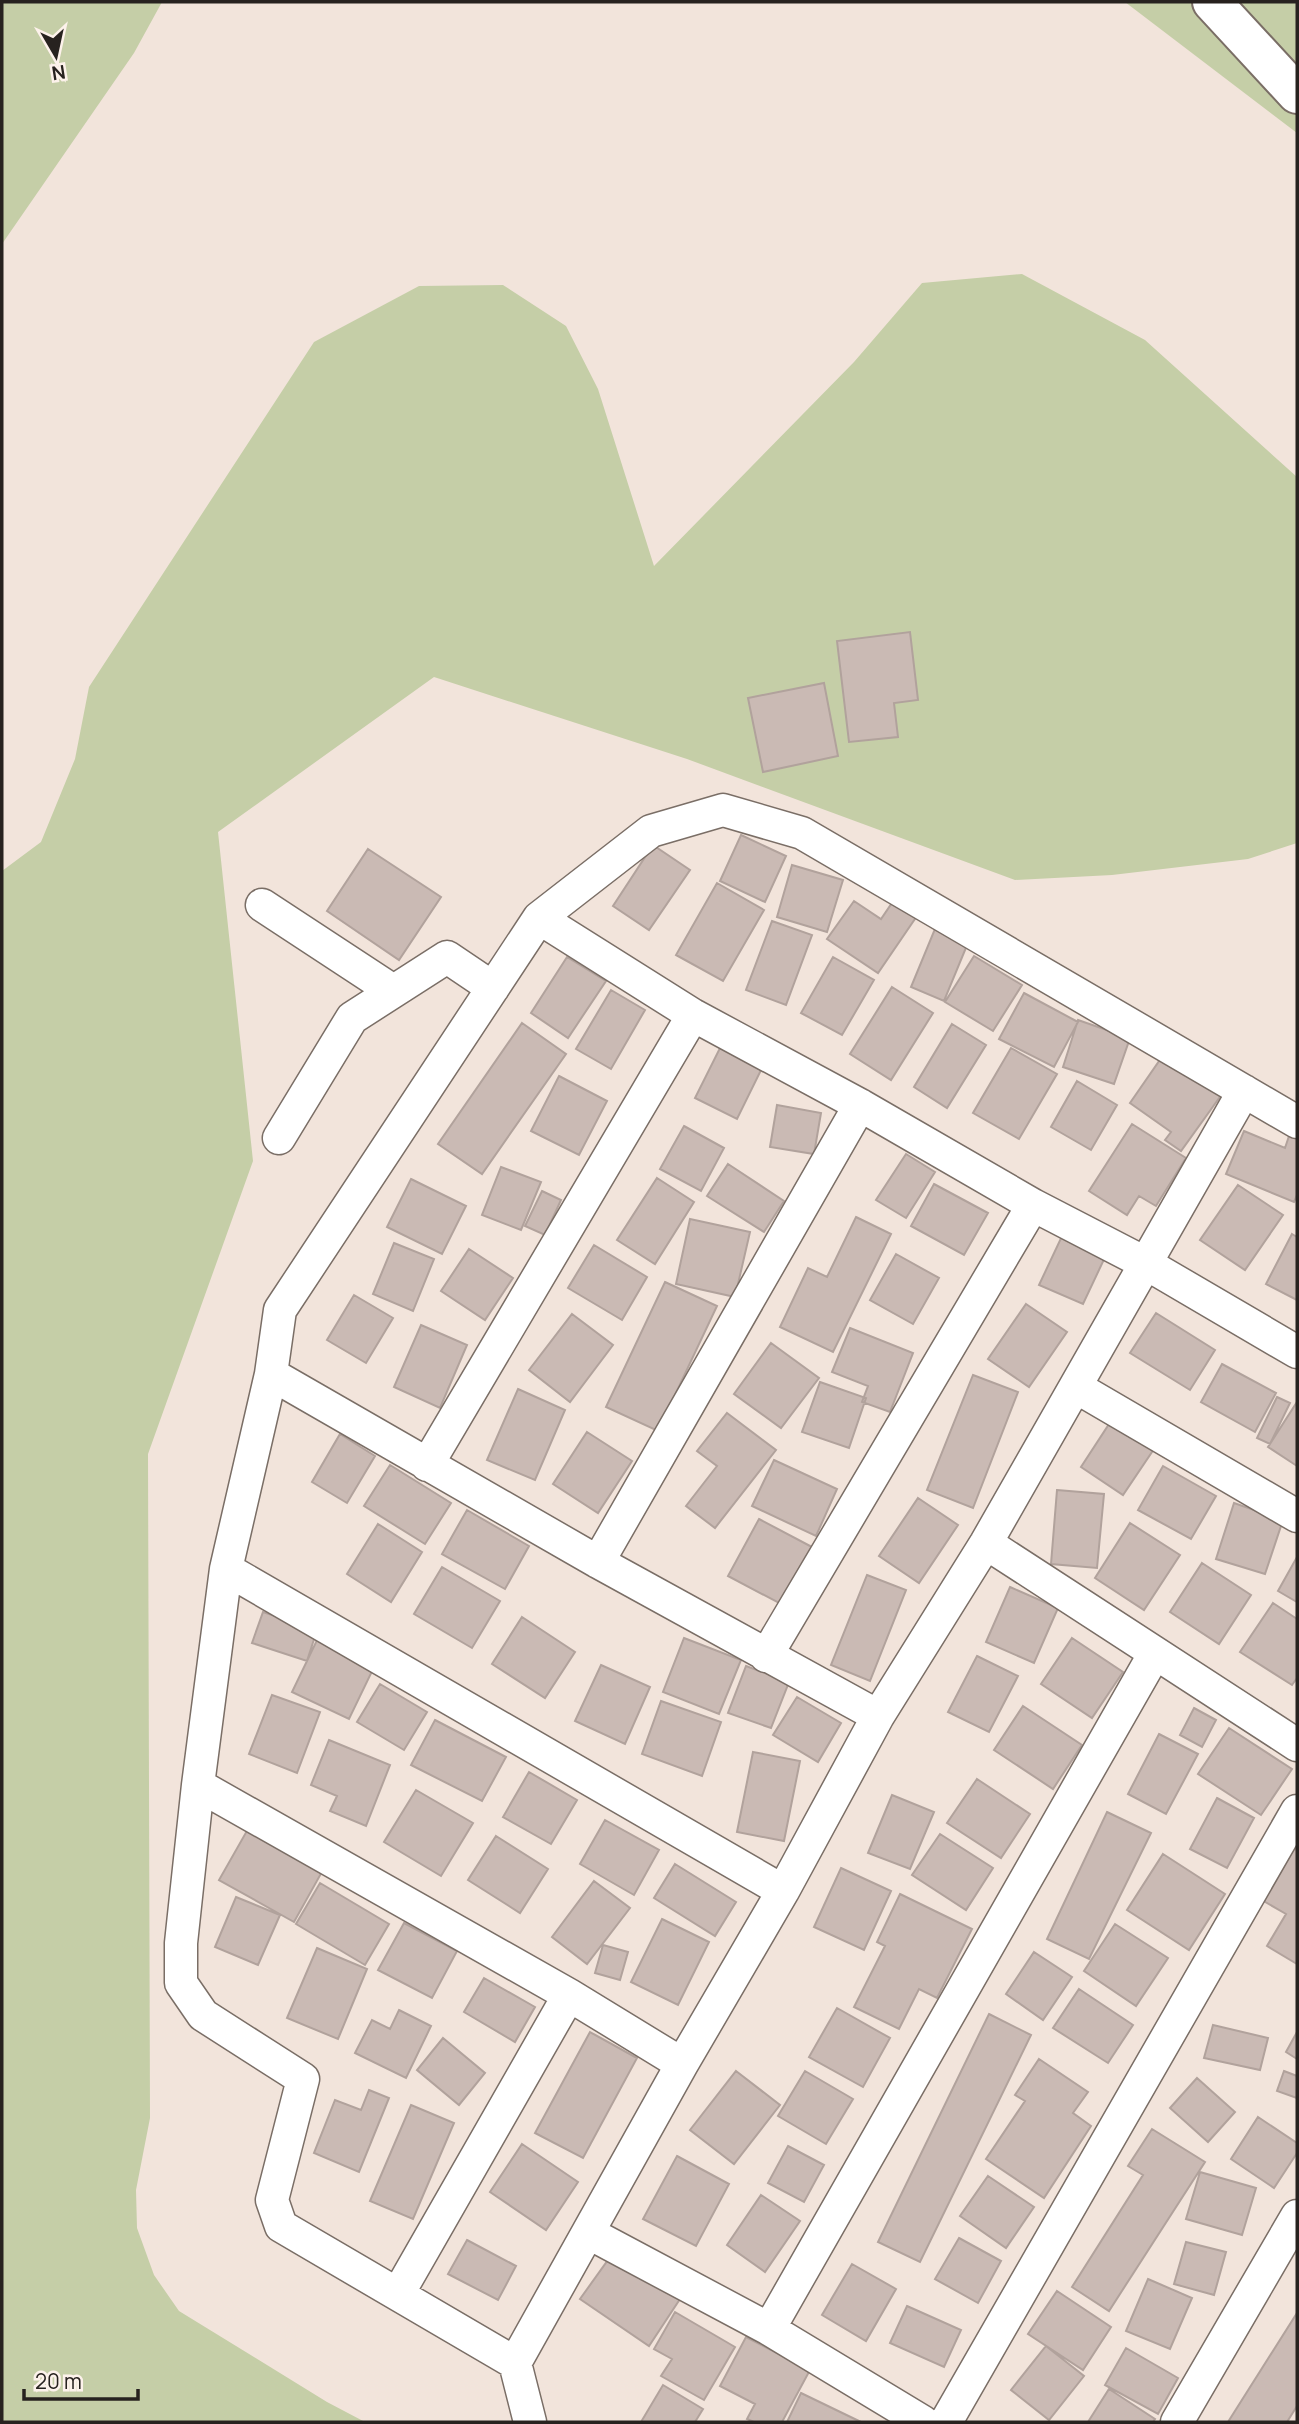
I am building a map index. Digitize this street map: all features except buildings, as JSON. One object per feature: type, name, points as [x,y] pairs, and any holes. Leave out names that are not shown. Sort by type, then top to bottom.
[{"type":"street","points":[[1212,2],[1297,94]]},
{"type":"street","points":[[515,2363],[281,2225],[272,2200],[303,2079],[203,2015],[181,1983],[181,1943],[198,1785],[226,1569],[271,1374],[280,1310],[539,918],[651,831],[723,810],[802,833],[1297,1122]]},
{"type":"street","points":[[262,905],[393,991]]},
{"type":"street","points":[[539,918],[693,1015],[860,1105],[1033,1205],[1145,1263],[1297,1352]]},
{"type":"street","points":[[279,1138],[352,1018],[447,957],[493,988]]},
{"type":"street","points":[[427,1465],[693,1015]]},
{"type":"street","points":[[530,2422],[515,2363],[682,2064],[783,1891],[878,1716],[986,1543],[1244,1091]]},
{"type":"street","points":[[598,1562],[860,1105]]},
{"type":"street","points":[[766,1656],[1033,1205]]},
{"type":"street","points":[[271,1374],[598,1562],[878,1716]]},
{"type":"street","points":[[1076,1387],[1297,1516]]},
{"type":"street","points":[[986,1543],[1297,1745]]},
{"type":"street","points":[[226,1569],[783,1891]]},
{"type":"street","points":[[769,2329],[1155,1653]]},
{"type":"street","points":[[198,1785],[569,1995],[682,2064]]},
{"type":"street","points":[[946,2422],[1297,1811]]},
{"type":"street","points":[[398,2294],[569,1995]]},
{"type":"street","points":[[1177,2422],[1297,2216]]},
{"type":"street","points":[[589,2233],[769,2329],[923,2422]]},
{"type":"green space","points":[[2,2],[162,2],[134,53],[2,244]]},
{"type":"green space","points":[[1125,2],[1297,2],[1297,133]]},
{"type":"green space","points":[[1022,274],[1145,340],[1297,477],[1297,843],[1248,859],[1112,875],[1015,880],[687,759],[434,677],[218,832],[253,1161],[148,1454],[150,2118],[136,2190],[137,2228],[154,2275],[179,2311],[327,2402],[365,2422],[2,2422],[2,871],[41,842],[75,759],[89,687],[314,342],[419,286],[503,285],[566,326],[598,389],[654,566],[854,362],[922,283]]}]
